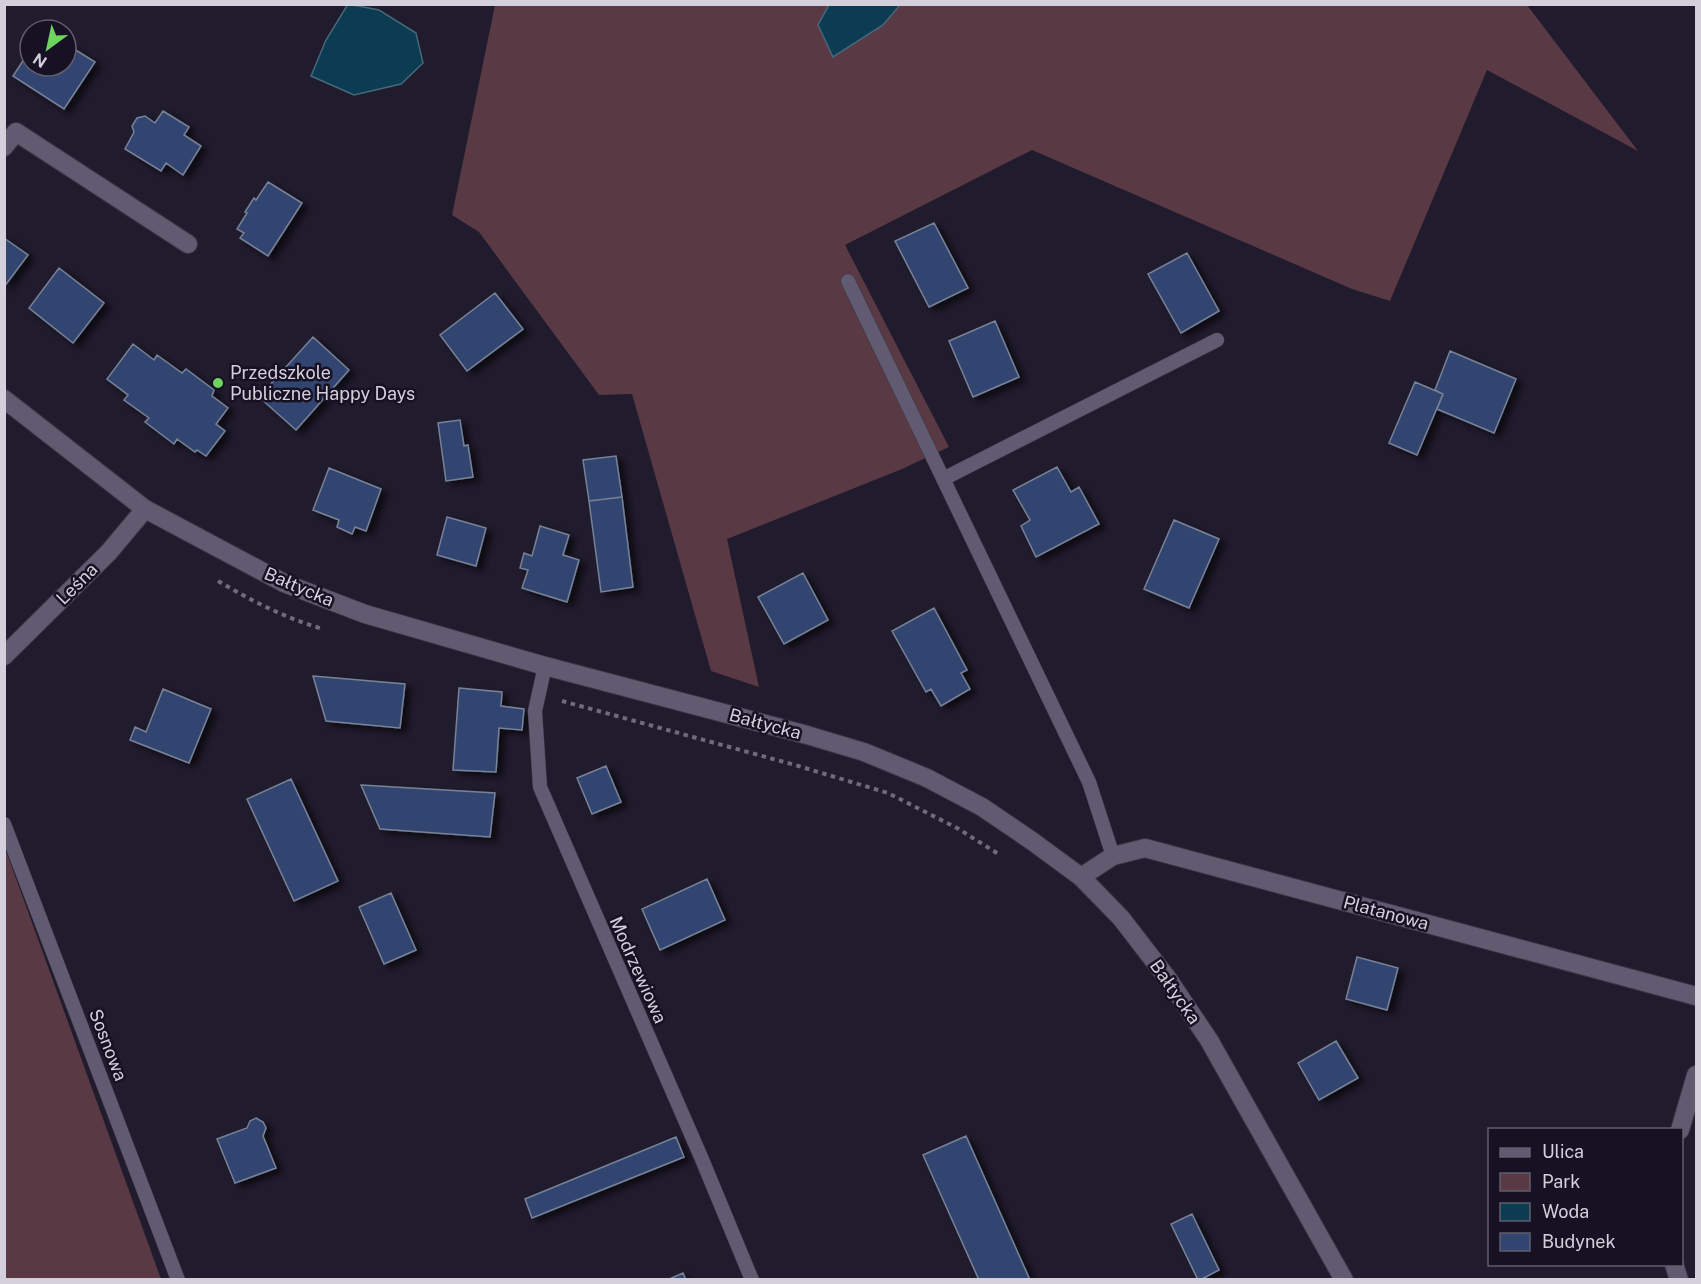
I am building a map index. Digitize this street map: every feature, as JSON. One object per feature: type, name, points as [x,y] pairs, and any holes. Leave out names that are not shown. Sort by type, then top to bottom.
[{"type":"street","points":[[4,147],[16,132],[188,244]]},
{"type":"street","name":"Bałtycka","points":[[4,399],[145,509],[284,583],[365,614],[545,666],[864,752],[927,778],[981,807],[1081,877],[1121,918],[1168,979],[1209,1040],[1344,1280]]},
{"type":"street","name":"Leśna","points":[[4,657],[109,552],[145,509]]},
{"type":"street","name":"Platanowa","points":[[1081,877],[1113,856],[1145,848],[1696,996]]},
{"type":"street","points":[[1681,1128],[1696,1075]]},
{"type":"lane","points":[[848,281],[1089,782],[1113,856]]},
{"type":"lane","points":[[943,479],[1217,340]]},
{"type":"lane","name":"Modrzewiowa","points":[[545,666],[535,711],[540,788],[701,1156],[752,1280]]},
{"type":"lane","name":"Sosnowa","points":[[4,824],[178,1280]]},
{"type":"green space","points":[[495,5],[1527,5],[1638,151],[1487,70],[1390,301],[1352,289],[1032,150],[845,245],[949,447],[902,469],[727,539],[759,687],[711,671],[632,394],[599,395],[479,232],[452,215]]},
{"type":"green space","points":[[5,848],[161,1279],[5,1279]]},
{"type":"water","points":[[348,4],[379,10],[416,33],[423,63],[401,84],[354,95],[311,76],[326,40]]},
{"type":"water","points":[[830,4],[900,5],[883,25],[833,57],[818,25]]},
{"type":"building","points":[[78,51],[95,62],[64,109],[13,76],[18,68],[18,78],[78,78]]},
{"type":"building","points":[[163,111],[189,127],[184,135],[201,146],[183,175],[166,163],[161,171],[125,149],[134,132],[132,126],[137,118],[145,116],[155,123]]},
{"type":"building","points":[[268,182],[302,203],[268,256],[240,238],[244,233],[237,229],[254,198],[256,200]]},
{"type":"building","points":[[934,223],[968,288],[929,307],[895,241]]},
{"type":"building","points":[[4,238],[28,255],[4,287]]},
{"type":"building","points":[[1187,253],[1219,311],[1181,333],[1148,274]]},
{"type":"building","points":[[59,268],[104,303],[73,343],[29,308]]},
{"type":"building","points":[[495,293],[523,329],[467,371],[440,335]]},
{"type":"building","points":[[995,321],[1019,377],[973,397],[949,341]]},
{"type":"building","points":[[313,337],[349,370],[296,430],[259,397]]},
{"type":"building","points":[[133,344],[154,360],[157,355],[182,373],[186,369],[214,390],[212,396],[228,408],[216,424],[225,431],[206,456],[197,450],[195,452],[177,439],[174,444],[145,422],[149,418],[124,400],[128,395],[107,379]]},
{"type":"building","points":[[1450,351],[1516,379],[1494,433],[1437,409],[1443,394],[1435,390]]},
{"type":"building","points":[[1415,382],[1443,394],[1417,455],[1389,443]]},
{"type":"building","points":[[460,420],[464,446],[468,445],[473,477],[446,481],[438,423]]},
{"type":"building","points":[[616,456],[622,497],[589,501],[583,460]]},
{"type":"building","points":[[1057,467],[1071,492],[1079,487],[1099,524],[1036,557],[1021,526],[1030,520],[1013,490]]},
{"type":"building","points":[[329,468],[381,489],[366,531],[355,527],[352,534],[337,527],[339,520],[313,510]]},
{"type":"building","points":[[622,497],[633,587],[601,592],[589,501]]},
{"type":"building","points":[[447,517],[486,528],[476,566],[437,555]]},
{"type":"building","points":[[1174,520],[1219,539],[1189,608],[1144,589]]},
{"type":"building","points":[[540,526],[569,535],[563,555],[579,560],[567,602],[522,588],[528,570],[520,568],[524,553],[532,556]]},
{"type":"building","points":[[803,573],[828,620],[784,644],[758,597]]},
{"type":"building","points":[[934,608],[967,670],[961,673],[970,689],[941,706],[931,689],[926,692],[892,631]]},
{"type":"building","points":[[313,676],[405,684],[400,728],[326,721]]},
{"type":"building","points":[[459,688],[502,692],[501,706],[524,709],[522,730],[499,728],[496,772],[453,770]]},
{"type":"building","points":[[163,689],[211,709],[189,763],[130,740],[135,727],[146,732]]},
{"type":"building","points":[[606,766],[621,802],[592,814],[577,778]]},
{"type":"building","points":[[291,779],[338,881],[294,901],[247,799]]},
{"type":"building","points":[[361,785],[495,793],[490,837],[380,829]]},
{"type":"building","points":[[707,879],[725,920],[660,950],[642,909]]},
{"type":"building","points":[[391,893],[416,950],[384,964],[359,907]]},
{"type":"building","points":[[1357,957],[1398,968],[1387,1010],[1346,999]]},
{"type":"building","points":[[1336,1041],[1358,1078],[1319,1100],[1298,1063]]},
{"type":"building","points":[[256,1118],[263,1122],[266,1128],[263,1136],[276,1168],[235,1183],[217,1139],[247,1128],[250,1121]]},
{"type":"building","points":[[966,1136],[1030,1280],[979,1280],[923,1155]]},
{"type":"building","points":[[676,1137],[684,1157],[532,1218],[525,1199]]},
{"type":"building","points":[[1192,1214],[1219,1270],[1200,1280],[1171,1224]]},
{"type":"building","points":[[683,1273],[686,1280],[667,1280]]},
{"type":"place","name":"Przedszkole Publiczne Happy Days","points":[[218,383]]}]
